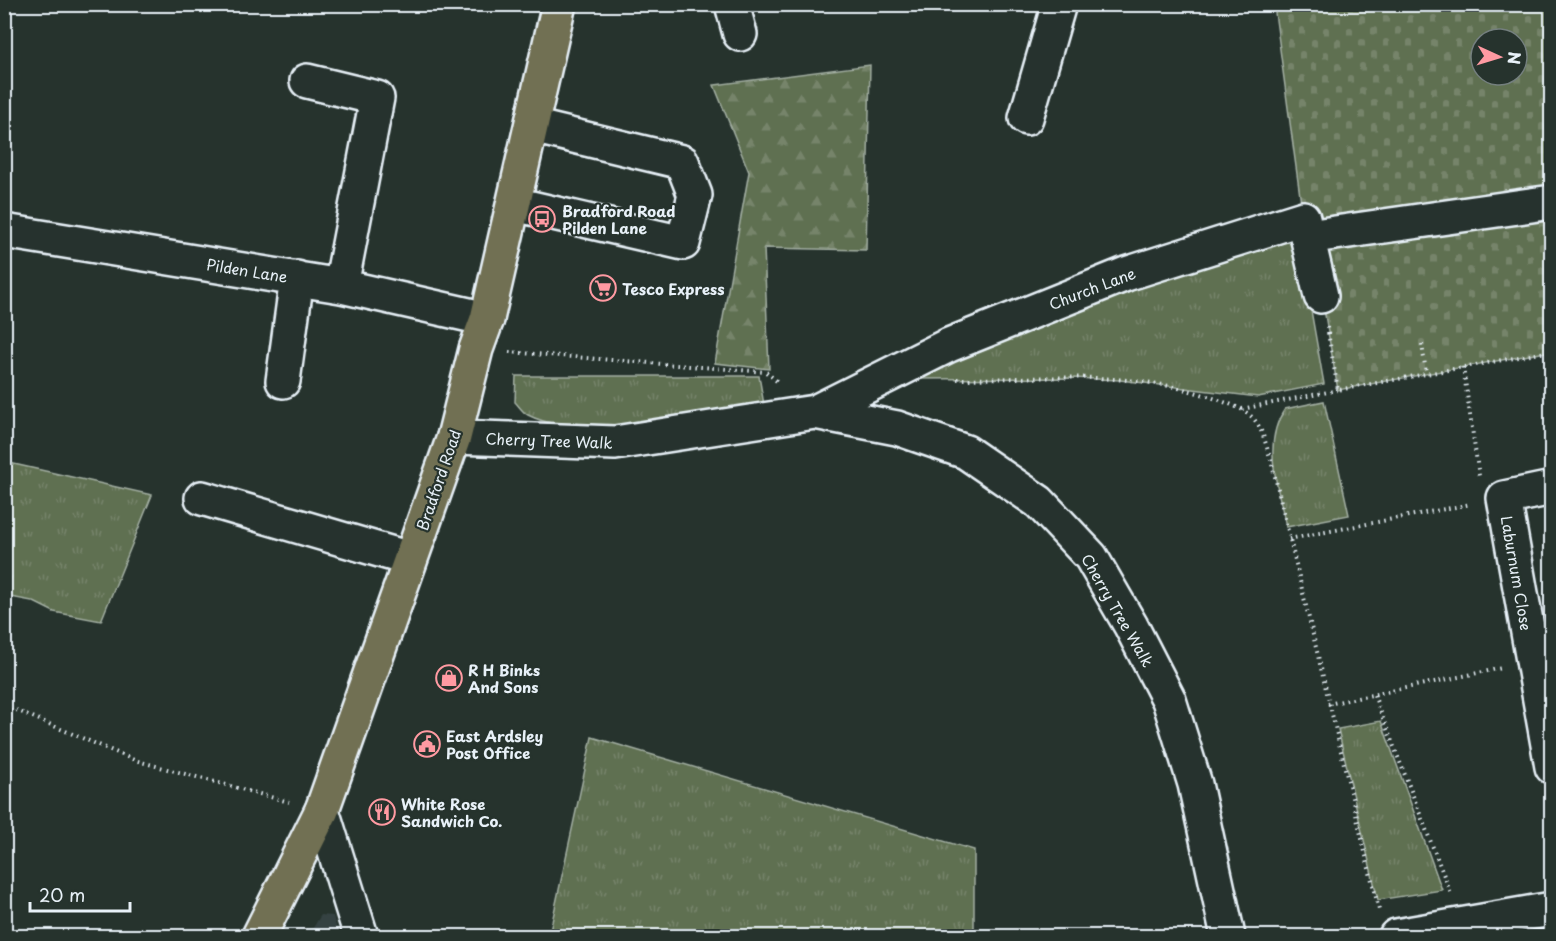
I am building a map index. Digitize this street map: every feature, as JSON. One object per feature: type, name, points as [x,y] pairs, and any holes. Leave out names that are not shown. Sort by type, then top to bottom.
[{"type":"main road","name":"Bradford Road","points":[[259,936],[322,810],[454,437],[514,204],[559,4]]},
{"type":"street","points":[[1026,118],[1059,4]]},
{"type":"street","points":[[307,81],[377,98],[341,286]]},
{"type":"street","points":[[514,204],[683,243],[695,195],[682,162],[532,126]]},
{"type":"street","points":[[1307,237],[1551,202]]},
{"type":"street","name":"Church Lane","points":[[815,412],[949,345],[1126,274],[1303,218],[1321,297]]},
{"type":"street","name":"Pilden Lane","points":[[4,231],[341,286],[481,334]]},
{"type":"street","points":[[283,381],[297,278]]},
{"type":"street","name":"Cherry Tree Walk","points":[[454,437],[615,443],[815,412],[897,428],[966,452],[1039,502],[1091,557],[1131,626],[1169,700],[1195,784],[1228,936]]},
{"type":"street","name":"Laburnum Close","points":[[1551,488],[1494,500],[1533,662],[1551,767]]},
{"type":"street","points":[[202,498],[410,559]]},
{"type":"street","points":[[322,810],[361,936]]},
{"type":"street","points":[[1388,925],[1462,923],[1551,909]]},
{"type":"path","points":[[1321,297],[1338,390]]},
{"type":"path","points":[[481,334],[766,372],[815,412]]},
{"type":"path","points":[[1422,344],[1426,373]]},
{"type":"path","points":[[1241,409],[1551,351]]},
{"type":"path","points":[[1289,539],[1494,500],[1463,367]]},
{"type":"path","points":[[952,380],[1072,378],[1164,385],[1204,395],[1241,409],[1253,419],[1263,437],[1328,704],[1388,925]]},
{"type":"path","points":[[1328,704],[1533,662]]},
{"type":"path","points":[[1374,694],[1462,923]]},
{"type":"path","points":[[4,710],[16,710],[134,760],[322,810]]},
{"type":"shaded area","points":[[321,915],[333,916],[339,936],[308,936]]},
{"type":"green space","points":[[1274,5],[1551,5],[1551,351],[1338,390],[1324,309],[1303,218]]},
{"type":"green space","points":[[870,65],[866,250],[764,248],[769,369],[715,363],[749,172],[714,85]]},
{"type":"green space","points":[[1298,237],[1324,384],[1258,397],[1120,380],[916,379],[924,365],[1203,260]]},
{"type":"green space","points":[[516,376],[759,376],[764,405],[644,424],[580,427],[551,423],[524,413],[515,402]]},
{"type":"green space","points":[[1324,401],[1349,515],[1286,527],[1274,467],[1274,437],[1278,423],[1285,409]]},
{"type":"green space","points":[[5,462],[152,495],[101,621],[54,612],[32,601],[5,596]]},
{"type":"green space","points":[[1381,721],[1442,890],[1378,900],[1338,729]]},
{"type":"green space","points":[[592,737],[974,850],[974,936],[549,936]]},
{"type":"place","name":"Bradford Road Pilden Lane","points":[[542,219]]},
{"type":"place","name":"Tesco Express","points":[[603,288]]},
{"type":"place","name":"R H Binks And Sons","points":[[449,678]]},
{"type":"place","name":"East Ardsley Post Office","points":[[427,744]]},
{"type":"place","name":"White Rose Sandwich Co.","points":[[382,812]]}]
